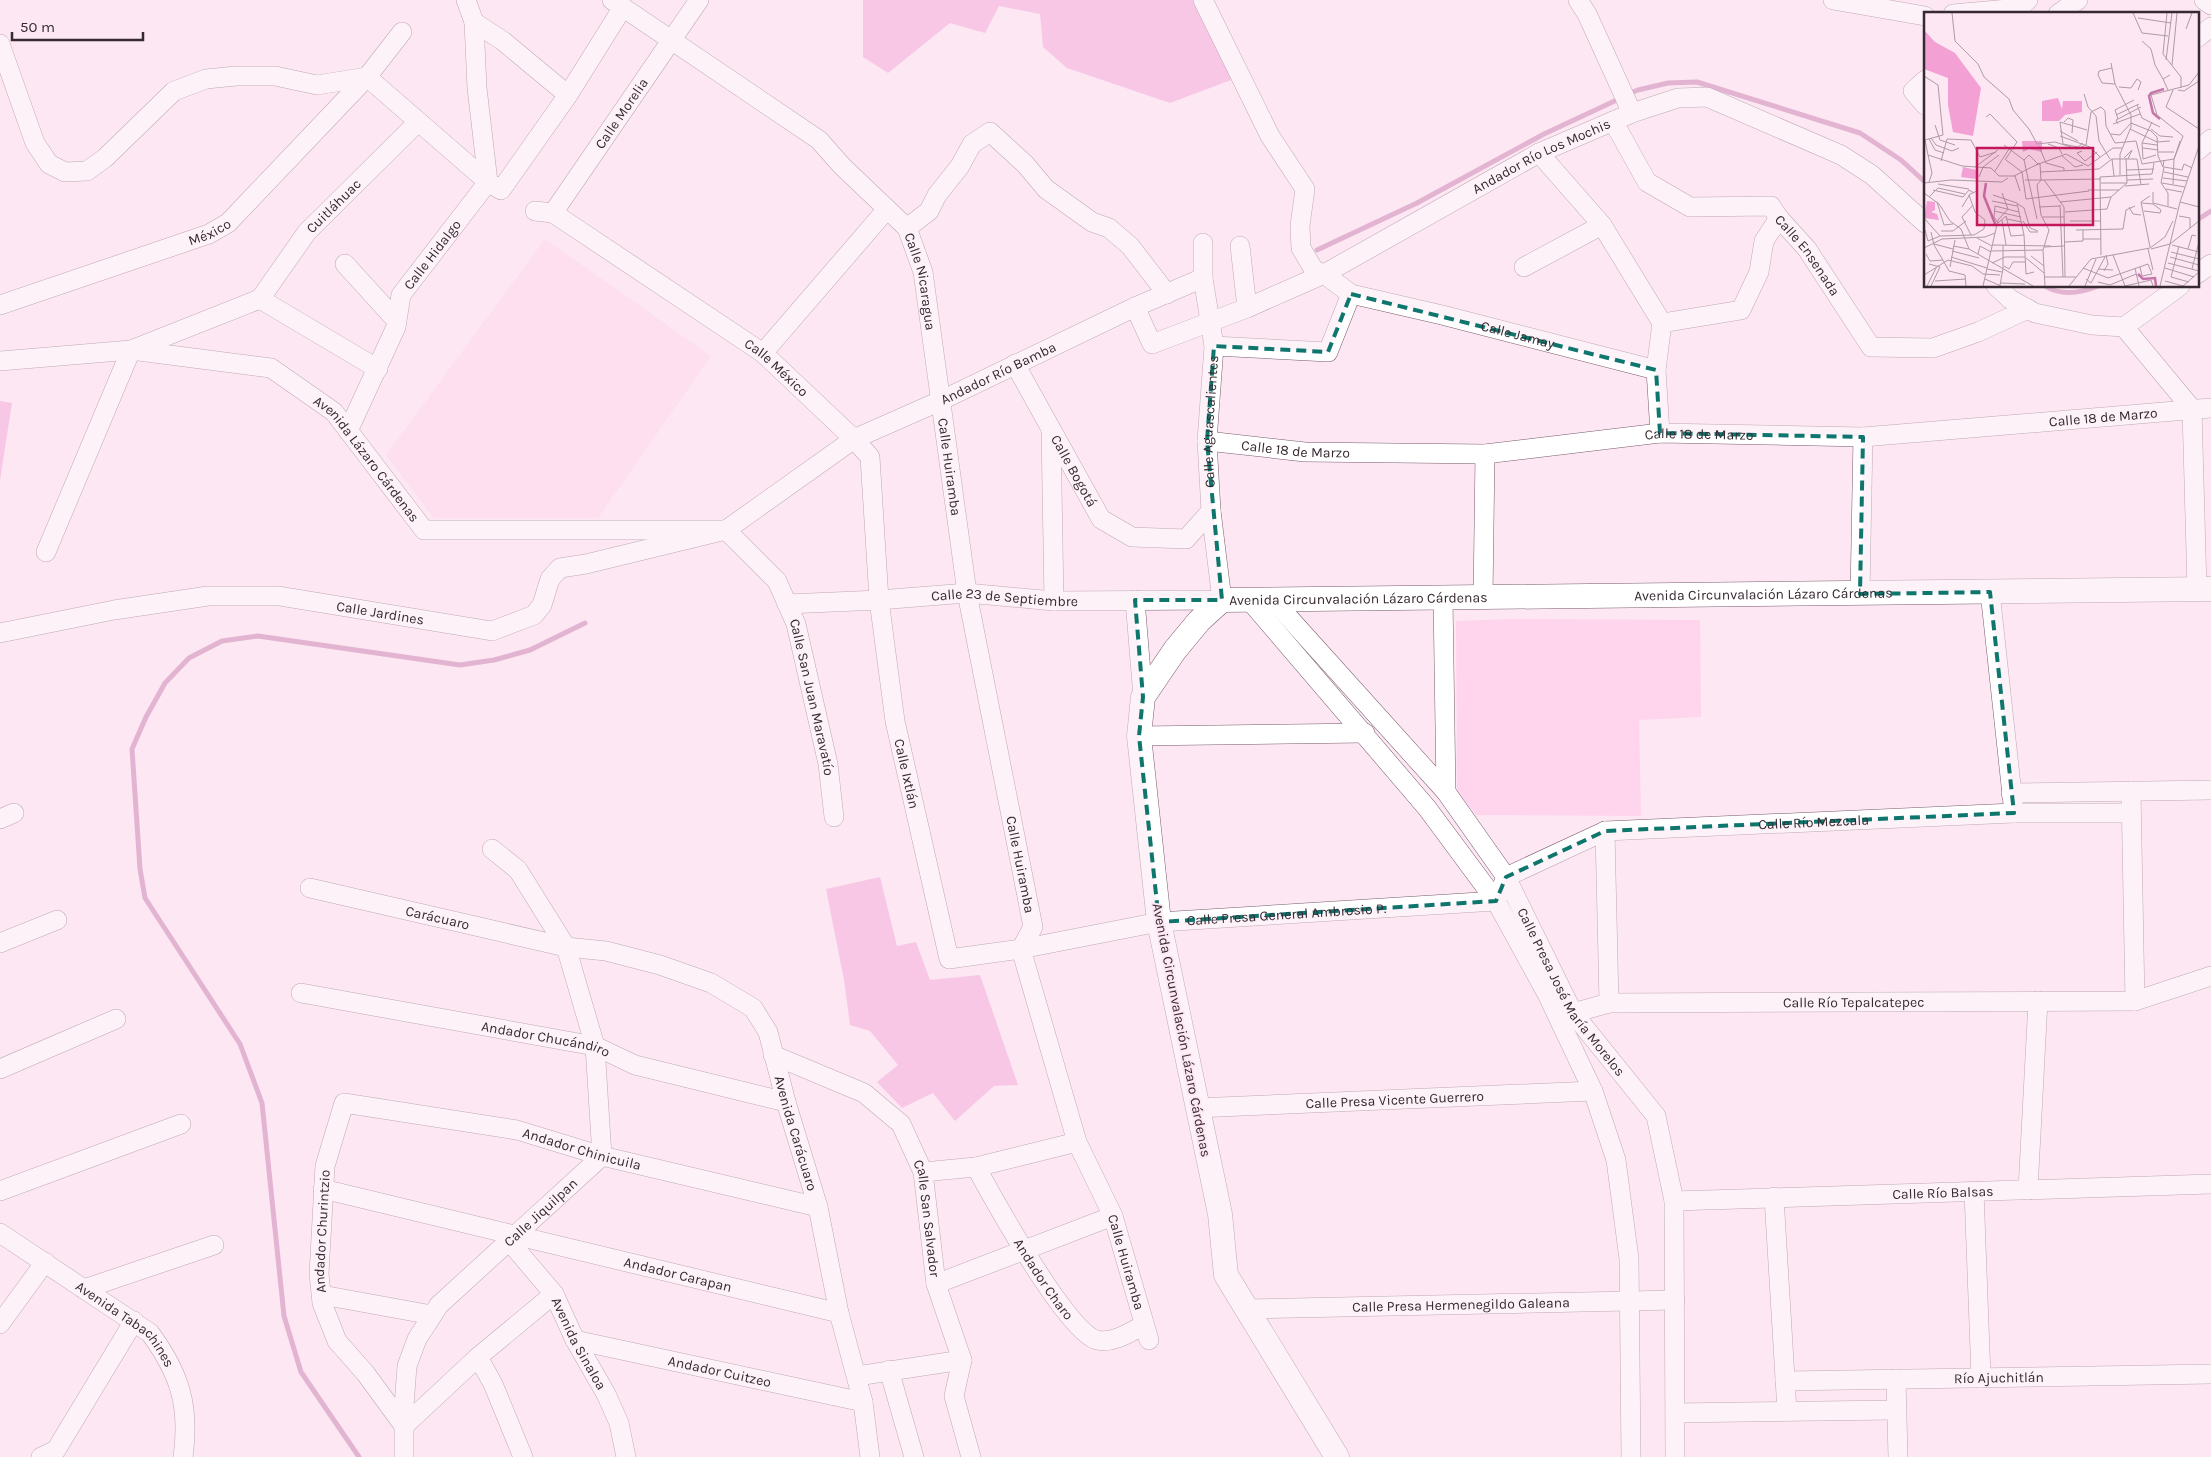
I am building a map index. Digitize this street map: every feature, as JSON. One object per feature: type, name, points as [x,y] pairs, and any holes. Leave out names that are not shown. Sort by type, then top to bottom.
[{"type":"street","points":[[466,0],[474,22],[477,88],[495,186]]},
{"type":"street","name":"Calle Morelia","points":[[544,212],[673,40],[699,0]]},
{"type":"street","name":"Calle Jamay","points":[[1203,0],[1270,136],[1304,188],[1300,226],[1302,248],[1314,270],[1324,274],[1351,294],[1442,315],[1656,370]]},
{"type":"street","points":[[1578,0],[1587,14],[1630,109]]},
{"type":"street","points":[[1833,0],[1922,16]]},
{"type":"street","points":[[1905,0],[1922,16]]},
{"type":"street","points":[[2061,12],[2078,0]]},
{"type":"street","points":[[2204,0],[2211,5]]},
{"type":"street","name":"Calle Nicaragua","points":[[618,4],[819,140],[842,166],[907,228],[923,272],[940,401]]},
{"type":"street","name":"Calle Hidalgo","points":[[348,431],[396,327],[401,295],[495,186],[568,95],[618,4]]},
{"type":"street","points":[[1973,12],[2022,7]]},
{"type":"street","points":[[474,22],[503,40],[568,95]]},
{"type":"street","points":[[2198,37],[2211,27]]},
{"type":"street","points":[[0,44],[35,143],[49,164],[65,172],[87,171],[105,158],[174,92],[206,79],[236,76],[274,76],[317,84],[367,77],[402,32]]},
{"type":"street","points":[[367,77],[495,186]]},
{"type":"street","name":"México","points":[[0,305],[209,234],[228,223],[367,77]]},
{"type":"street","points":[[1924,81],[1914,92],[1924,104]]},
{"type":"street","name":"Andador Río Los Mochis","points":[[1135,307],[1152,344],[1210,323],[1324,274],[1539,153],[1613,121],[1630,109],[1678,98],[1706,97],[1841,155],[1872,176],[1924,221]]},
{"type":"street","name":"Calle Ensenada","points":[[1613,121],[1647,182],[1690,207],[1771,206],[1779,218],[1807,249],[1871,347],[1933,348],[1978,332],[2028,309]]},
{"type":"street","name":"Cuitláhuac","points":[[260,299],[307,232],[418,122]]},
{"type":"street","points":[[907,228],[929,210],[937,196],[960,166],[972,144],[990,132],[1025,164],[1046,189],[1068,207],[1092,222],[1110,228],[1130,246],[1167,294]]},
{"type":"street","points":[[2198,150],[2211,140]]},
{"type":"street","points":[[1539,153],[1602,225],[1662,323],[1656,370],[1660,433]]},
{"type":"street","points":[[764,353],[887,209]]},
{"type":"street","name":"Calle México","points":[[544,212],[764,353],[854,439],[870,457],[879,600]]},
{"type":"street","points":[[1662,323],[1741,310],[1759,272],[1764,241],[1779,218]]},
{"type":"street","points":[[1524,267],[1602,225]]},
{"type":"street","name":"Calle Aguascalientes","points":[[1203,243],[1203,278],[1214,346],[1207,441],[1211,510],[1222,600]]},
{"type":"street","points":[[1240,246],[1248,308]]},
{"type":"street","points":[[345,264],[396,320]]},
{"type":"street","points":[[2198,273],[2211,264]]},
{"type":"street","name":"Andador Río Bamba","points":[[726,530],[854,439],[940,401],[1135,307],[1203,278]]},
{"type":"street","points":[[1998,288],[2010,299],[2035,313],[2092,325],[2124,327],[2177,288]]},
{"type":"street","points":[[1214,346],[1328,352],[1351,294]]},
{"type":"street","points":[[46,552],[131,350],[260,299],[378,369]]},
{"type":"street","points":[[2124,327],[2192,409],[2204,589]]},
{"type":"street","name":"Avenida Lázaro Cárdenas","points":[[0,361],[131,350],[271,368],[334,412],[424,530],[726,530]]},
{"type":"street","name":"Calle Bogotá","points":[[1015,364],[1101,519],[1132,537],[1186,540],[1211,510]]},
{"type":"street","name":"Calle Huiramba","points":[[940,401],[967,593],[1033,928],[1021,949],[1077,1142],[1113,1216],[1146,1333]]},
{"type":"street","name":"Calle 18 de Marzo","points":[[1207,441],[1305,452],[1485,454],[1660,433],[1863,437],[2211,408]]},
{"type":"street","points":[[1051,428],[1054,601]]},
{"type":"street","points":[[1860,594],[1863,437]]},
{"type":"street","points":[[1483,598],[1485,454]]},
{"type":"street","name":"Calle San Juan Maravatío","points":[[726,530],[777,582],[796,624],[828,764],[834,817]]},
{"type":"street","name":"Calle Jardines","points":[[0,633],[114,610],[208,596],[279,596],[492,631],[534,615],[542,605],[550,579],[560,568],[586,564],[726,530]]},
{"type":"street","name":"Avenida Circunvalación Lázaro Cárdenas","points":[[1337,1457],[1226,1275],[1220,1214],[1196,1108],[1159,922],[1139,736],[1143,697],[1175,650],[1199,621],[1222,600],[2204,589]]},
{"type":"street","points":[[1990,592],[2014,812]]},
{"type":"street","name":"Calle 23 de Septiembre","points":[[787,604],[879,600],[967,593],[1054,601],[1222,600]]},
{"type":"street","points":[[1443,598],[1446,792]]},
{"type":"street","name":"Calle Ixtlán","points":[[879,600],[895,721],[947,946]]},
{"type":"street","points":[[1135,600],[1143,697]]},
{"type":"street","name":"Calle Presa José María Morelos","points":[[1273,600],[1446,792],[1506,877],[1573,1013],[1656,1116],[1674,1201],[1676,1457]]},
{"type":"street","name":"Calle Presa José María Morelos","points":[[1250,601],[1427,808],[1496,901],[1548,994],[1594,1091],[1616,1160],[1629,1259],[1631,1457]]},
{"type":"street","points":[[1139,736],[1365,734]]},
{"type":"street","points":[[2011,793],[2211,790]]},
{"type":"street","points":[[2131,791],[2135,1001]]},
{"type":"street","name":"Calle Río Mezcala","points":[[1506,877],[1604,831],[2014,812],[2131,812]]},
{"type":"street","points":[[1604,831],[1609,1003]]},
{"type":"street","points":[[492,849],[518,870],[566,947],[595,1046],[602,1156]]},
{"type":"street","points":[[1496,901],[1506,877]]},
{"type":"street","name":"Carácuaro","points":[[310,888],[566,947]]},
{"type":"street","name":"Calle Presa General Ambrosio P.","points":[[947,946],[949,959],[1021,949],[1159,922],[1496,901]]},
{"type":"street","points":[[0,943],[57,920]]},
{"type":"street","name":"Avenida Carácuaro","points":[[566,947],[615,954],[660,965],[710,983],[753,1008],[768,1032],[786,1102],[818,1207],[839,1313],[863,1402],[870,1457]]},
{"type":"street","name":"Calle Río Tepalcatepec","points":[[1573,1013],[1609,1003],[2135,1001],[2211,976]]},
{"type":"street","name":"Andador Chucándiro","points":[[301,993],[595,1046],[636,1065],[786,1102]]},
{"type":"street","points":[[2028,1190],[2038,1001]]},
{"type":"street","points":[[0,1069],[116,1019]]},
{"type":"street","name":"Calle San Salvador","points":[[773,1056],[864,1093],[901,1124],[923,1172],[936,1284],[962,1360]]},
{"type":"street","name":"Calle Presa Vicente Guerrero","points":[[1196,1108],[1594,1091]]},
{"type":"street","name":"Andador Chinicuila","points":[[344,1103],[518,1130],[602,1156],[818,1207]]},
{"type":"street","name":"Andador Churintzio","points":[[344,1103],[325,1166],[319,1274],[322,1303],[337,1341],[366,1374],[404,1426]]},
{"type":"street","points":[[0,1191],[181,1124]]},
{"type":"street","points":[[923,1172],[976,1167],[1077,1142]]},
{"type":"street","name":"Calle Jiquilpan","points":[[404,1457],[408,1366],[417,1339],[432,1315],[439,1305],[602,1156]]},
{"type":"street","name":"Andador Charo","points":[[976,1167],[1024,1252],[1082,1331],[1097,1340],[1115,1339],[1146,1333]]},
{"type":"street","name":"Calle Río Balsas","points":[[1674,1201],[2211,1184]]},
{"type":"street","name":"Andador Carapan","points":[[323,1189],[513,1238],[839,1313]]},
{"type":"street","points":[[1974,1191],[1981,1378]]},
{"type":"street","points":[[1774,1197],[1787,1411]]},
{"type":"street","points":[[936,1284],[1024,1252],[1113,1216]]},
{"type":"street","name":"Avenida Tabachines","points":[[0,1233],[134,1321],[150,1334],[167,1357],[183,1397],[187,1431],[183,1457]]},
{"type":"street","name":"Avenida Sinaloa","points":[[513,1238],[554,1294],[575,1340],[606,1394],[619,1423],[630,1456]]},
{"type":"street","points":[[84,1289],[214,1245]]},
{"type":"street","points":[[0,1324],[44,1262]]},
{"type":"street","points":[[404,1426],[478,1357],[554,1294]]},
{"type":"street","points":[[322,1295],[432,1315]]},
{"type":"street","name":"Calle Presa Hermenegildo Galeana","points":[[1246,1309],[1675,1300]]},
{"type":"street","points":[[41,1457],[56,1450],[134,1321]]},
{"type":"street","name":"Andador Cuitzeo","points":[[575,1340],[863,1402]]},
{"type":"street","points":[[478,1357],[493,1384],[523,1457]]},
{"type":"street","points":[[856,1376],[962,1360],[954,1396],[971,1457]]},
{"type":"street","points":[[889,1370],[914,1457]]},
{"type":"street","name":"Río Ajuchitlán","points":[[1786,1381],[2211,1374]]},
{"type":"street","points":[[1896,1379],[1898,1457]]},
{"type":"street","points":[[1675,1413],[1896,1410]]},
{"type":"highlighted area","points":[[1351,294],[1656,370],[1660,433],[1863,437],[1860,594],[1990,592],[2014,813],[1605,831],[1506,877],[1496,901],[1159,922],[1139,736],[1143,697],[1135,600],[1222,600],[1207,441],[1214,346],[1328,352]]},
{"type":"shaded area","points":[[863,0],[1200,0],[1239,77],[1170,103],[1067,68],[1043,47],[1040,14],[999,6],[985,33],[950,23],[888,73],[863,57]]},
{"type":"shaded area","points":[[545,239],[711,356],[598,518],[434,518],[386,455]]},
{"type":"shaded area","points":[[0,401],[12,403],[0,480]]},
{"type":"shaded area","points":[[1509,619],[1700,620],[1701,717],[1639,720],[1641,816],[1476,815],[1457,791],[1456,621]]},
{"type":"shaded area","points":[[880,877],[897,946],[916,942],[930,980],[980,975],[1018,1085],[994,1086],[955,1121],[933,1093],[902,1108],[877,1082],[898,1065],[870,1031],[850,1025],[844,980],[826,889]]},
{"type":"waterway","points":[[1628,94],[1668,83],[1697,82],[1860,133],[1901,160],[1924,181]]},
{"type":"waterway","points":[[1317,250],[1417,203],[1544,134],[1621,98]]},
{"type":"waterway","points":[[2198,219],[2211,211]]},
{"type":"waterway","points":[[2049,288],[2064,292],[2092,288]]},
{"type":"waterway","points":[[359,1457],[301,1372],[284,1316],[262,1103],[240,1044],[145,898],[140,869],[132,749],[146,717],[165,683],[189,658],[222,641],[258,636],[460,665],[494,660],[530,650],[585,623]]}]
